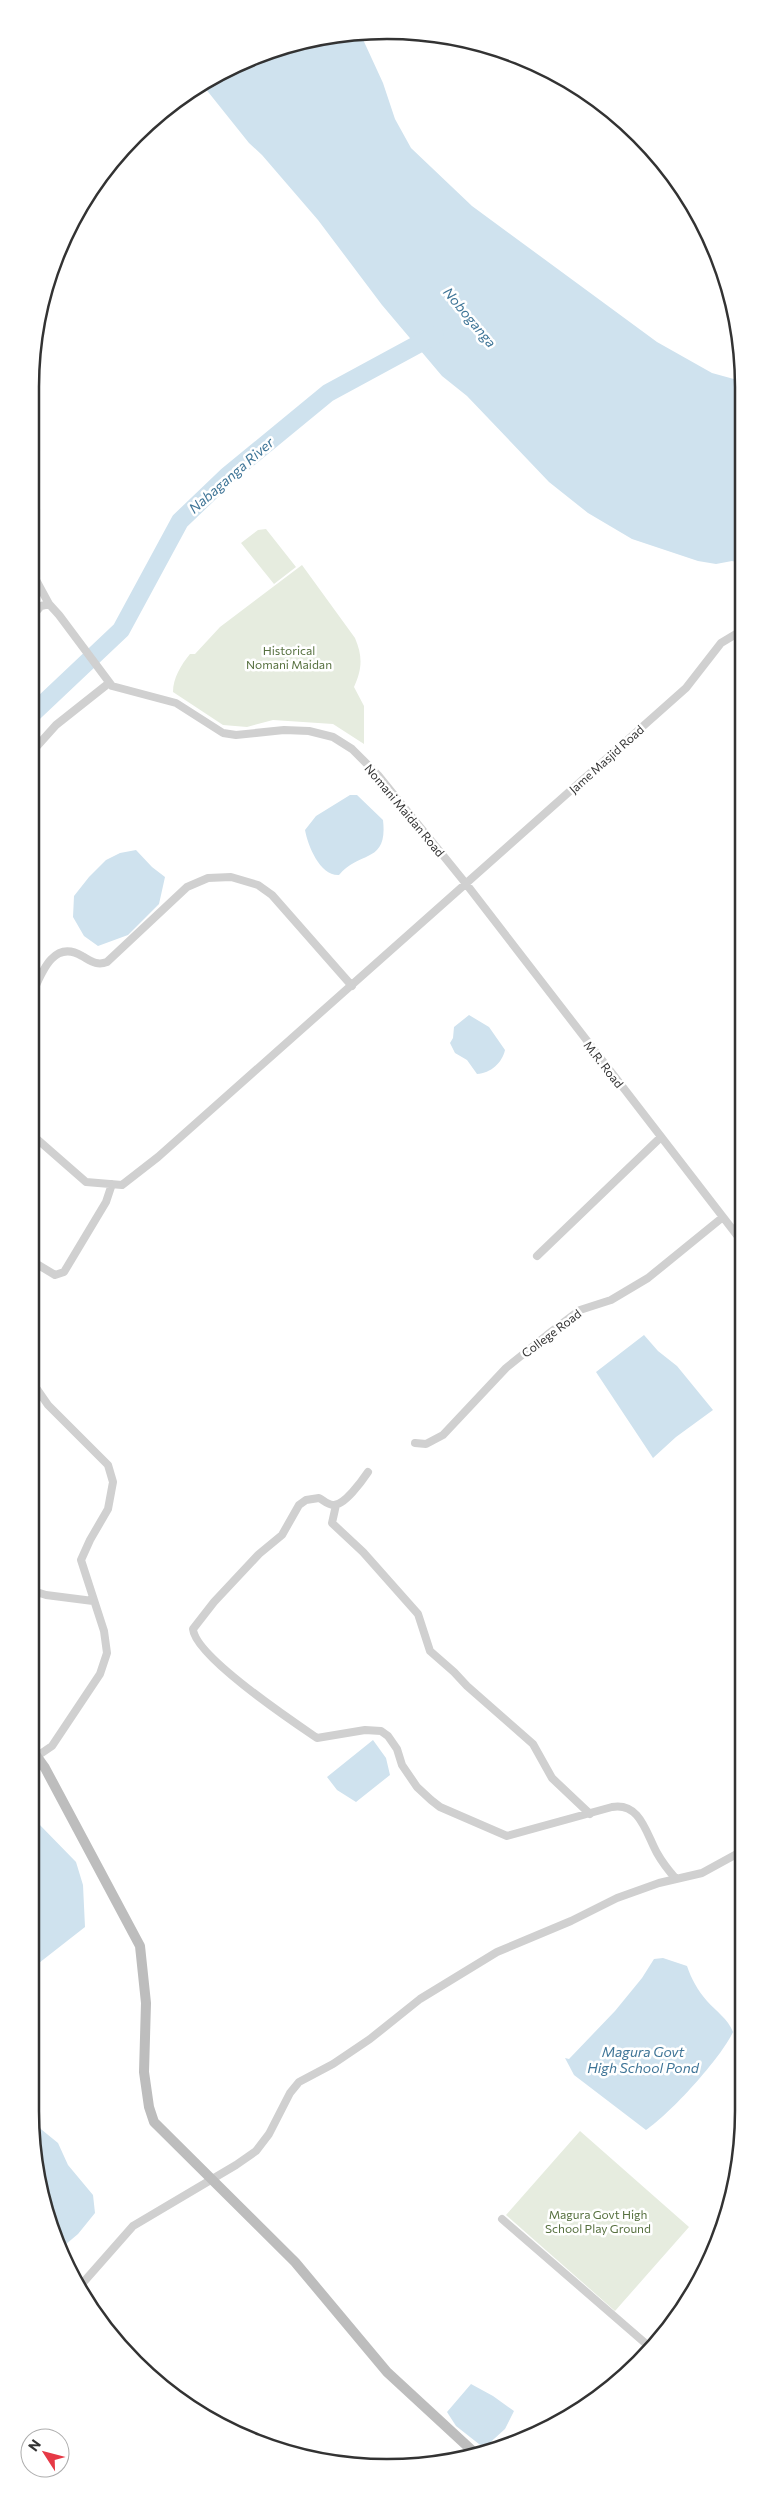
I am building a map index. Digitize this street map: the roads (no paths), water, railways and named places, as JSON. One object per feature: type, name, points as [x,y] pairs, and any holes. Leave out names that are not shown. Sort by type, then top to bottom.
[{"type":"main road","points":[[39,1764],[45,1768],[140,1946],[146,2003],[144,2072],[149,2107],[154,2122],[296,2262],[387,2372],[470,2449]]},
{"type":"street","points":[[39,586],[49,604],[59,614],[110,685],[56,725],[39,744]]},
{"type":"street","points":[[39,608],[49,604]]},
{"type":"street","name":"Jame Masjid Road","points":[[112,1184],[122,1185],[158,1157],[686,688],[721,643],[735,635]]},
{"type":"street","name":"Nomani Maidan Road","points":[[110,685],[176,702],[223,733],[243,735],[284,730],[309,731],[333,737],[352,749],[378,775],[466,885]]},
{"type":"street","points":[[39,975],[45,965],[54,957],[66,952],[78,954],[94,963],[107,962],[187,886],[219,877],[246,880],[265,889],[352,986]]},
{"type":"street","name":"M.R. Road","points":[[466,885],[735,1234]]},
{"type":"street","points":[[537,1256],[661,1137]]},
{"type":"street","points":[[39,1141],[86,1182],[112,1184],[106,1202],[64,1272],[55,1275],[39,1265]]},
{"type":"street","name":"College Road","points":[[415,1443],[426,1444],[443,1436],[506,1368],[546,1335],[580,1310],[611,1300],[648,1278],[722,1217]]},
{"type":"street","points":[[39,1392],[48,1405],[108,1465],[113,1482],[108,1509],[81,1560],[104,1631],[107,1653],[100,1674],[52,1746],[39,1755]]},
{"type":"street","points":[[368,1472],[344,1500],[336,1505],[330,1505],[319,1498],[306,1500],[299,1505],[282,1535],[259,1554],[214,1602],[193,1630],[194,1636],[200,1644],[235,1679],[317,1738],[365,1730],[381,1731],[392,1742],[402,1765],[417,1787],[430,1800],[440,1807],[507,1836],[545,1824],[621,1806],[633,1810],[642,1821],[658,1854],[676,1879]]},
{"type":"street","points":[[336,1505],[332,1523],[363,1552],[418,1614],[430,1651],[533,1744],[552,1778],[590,1814]]},
{"type":"street","points":[[39,1593],[93,1601]]},
{"type":"street","points":[[84,2283],[133,2226],[256,2150],[269,2134],[290,2093],[298,2082],[333,2064],[370,2039],[420,1999],[497,1952],[571,1921],[617,1898],[676,1879],[702,1873],[735,1855]]},
{"type":"street","points":[[502,2219],[646,2344]]},
{"type":"water","name":"Noboganga","points":[[363,39],[383,83],[395,119],[411,148],[472,206],[657,342],[712,373],[735,379],[735,562],[716,564],[698,561],[632,539],[588,513],[549,482],[467,396],[442,376],[382,305],[318,220],[262,155],[249,143],[206,89],[254,65],[275,57],[319,45]]},
{"type":"water","points":[[350,795],[357,795],[383,820],[381,844],[371,855],[347,867],[339,875],[332,874],[326,871],[316,859],[305,830],[316,816]]},
{"type":"water","points":[[136,850],[152,867],[165,877],[159,904],[128,935],[98,946],[84,936],[73,917],[74,896],[106,860],[120,853]]},
{"type":"water","points":[[469,1015],[489,1027],[505,1050],[499,1063],[487,1072],[477,1074],[467,1060],[455,1053],[450,1043],[453,1038],[454,1027]]},
{"type":"water","points":[[644,1335],[658,1351],[677,1366],[713,1410],[676,1437],[653,1458],[596,1372]]},
{"type":"water","points":[[373,1740],[386,1758],[390,1775],[356,1802],[337,1790],[327,1777]]},
{"type":"water","points":[[39,1824],[76,1862],[83,1885],[85,1927],[39,1963]]},
{"type":"water","name":"Magura Govt High School Pond","points":[[663,1958],[687,1966],[701,1993],[725,2019],[733,2032],[718,2056],[694,2085],[668,2112],[646,2130],[574,2075],[565,2058],[569,2059],[615,2011],[642,1978],[654,1959]]},
{"type":"water","points":[[39,2128],[58,2143],[68,2165],[93,2195],[95,2213],[78,2234],[65,2245],[57,2223],[45,2179]]},
{"type":"water","points":[[471,2384],[493,2396],[514,2411],[505,2429],[489,2444],[481,2446],[456,2426],[447,2412]]},
{"type":"waterway","name":"Nabaganga River","points":[[39,707],[121,630],[180,521],[227,476],[328,393],[435,335]]},
{"type":"park label","name":"Historical Nomani Maidan","points":[[289,657]]},
{"type":"park label","name":"Magura Govt High School Play Ground","points":[[598,2221]]}]
